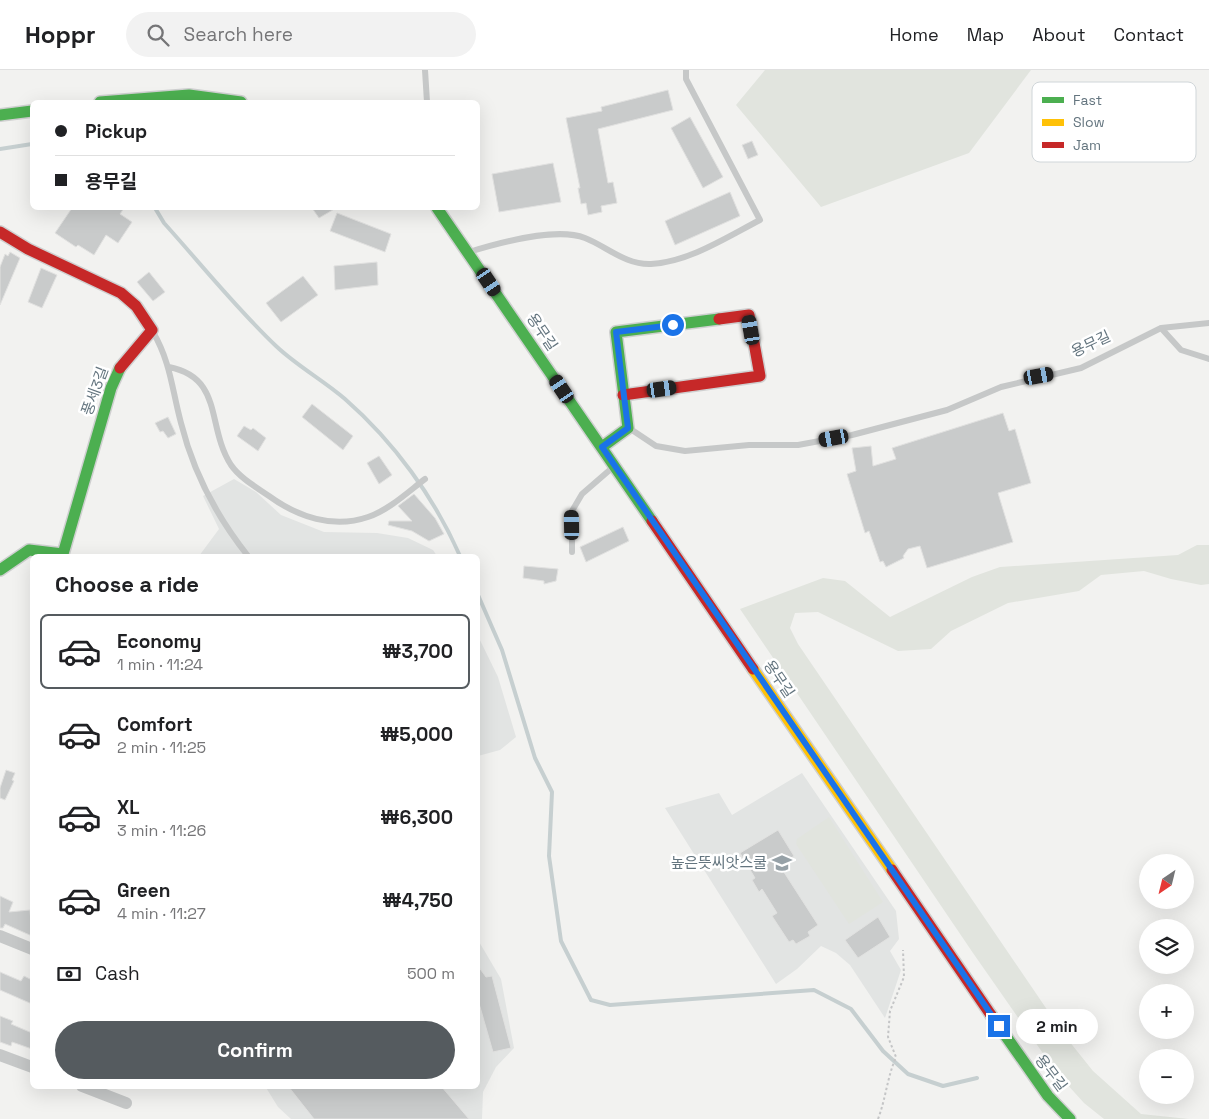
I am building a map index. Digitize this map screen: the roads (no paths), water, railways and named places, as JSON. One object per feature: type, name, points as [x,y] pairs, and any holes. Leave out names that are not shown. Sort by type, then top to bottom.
[{"type":"street","points":[[116,100],[149,96],[225,98],[233,100]]},
{"type":"street","points":[[0,115],[30,111]]},
{"type":"street","name":"용무길","points":[[438,210],[1031,1073],[1048,1096],[1070,1119]]},
{"type":"street","points":[[0,232],[28,249],[122,293],[136,306],[152,330]]},
{"type":"street","points":[[602,447],[628,428],[616,332],[749,315],[760,376],[624,395]]},
{"type":"street","name":"풍세3길","points":[[0,570],[29,550],[63,554],[111,388],[119,369],[152,330]]},
{"type":"street","points":[[0,936],[30,948]]},
{"type":"street","points":[[0,1055],[30,1066]]},
{"type":"street","points":[[90,1089],[126,1103]]},
{"type":"lane","points":[[425,70],[427,100]]},
{"type":"lane","points":[[468,252],[508,240],[572,234],[586,238],[622,258],[650,264],[673,260],[711,246],[760,220],[686,79],[686,70]]},
{"type":"lane","points":[[1162,328],[1209,323]]},
{"type":"lane","points":[[1162,328],[1181,350],[1209,359]]},
{"type":"lane","name":"용무길","points":[[628,428],[656,446],[685,451],[756,445],[798,445],[843,437],[947,410],[1002,387],[1081,368],[1162,328]]},
{"type":"lane","points":[[152,330],[165,352],[181,423],[195,470],[237,543],[246,554]]},
{"type":"lane","points":[[169,367],[186,370],[200,381],[208,395],[219,443],[239,474],[290,511],[343,523],[369,517],[387,507],[424,480]]},
{"type":"lane","points":[[572,552],[572,511],[582,494],[615,466]]},
{"type":"waterway","points":[[0,149],[30,144]]},
{"type":"waterway","points":[[156,210],[164,223],[261,331],[301,367],[345,399],[380,433],[425,492],[450,534],[459,554]]},
{"type":"waterway","points":[[480,600],[502,650],[535,758],[552,792],[549,856],[561,941],[591,1000],[610,1005],[814,990],[851,1009],[883,1051],[908,1074],[943,1086],[977,1078]]},
{"type":"place","name":"높은뜻씨앗스쿨","points":[[782,863]]}]
